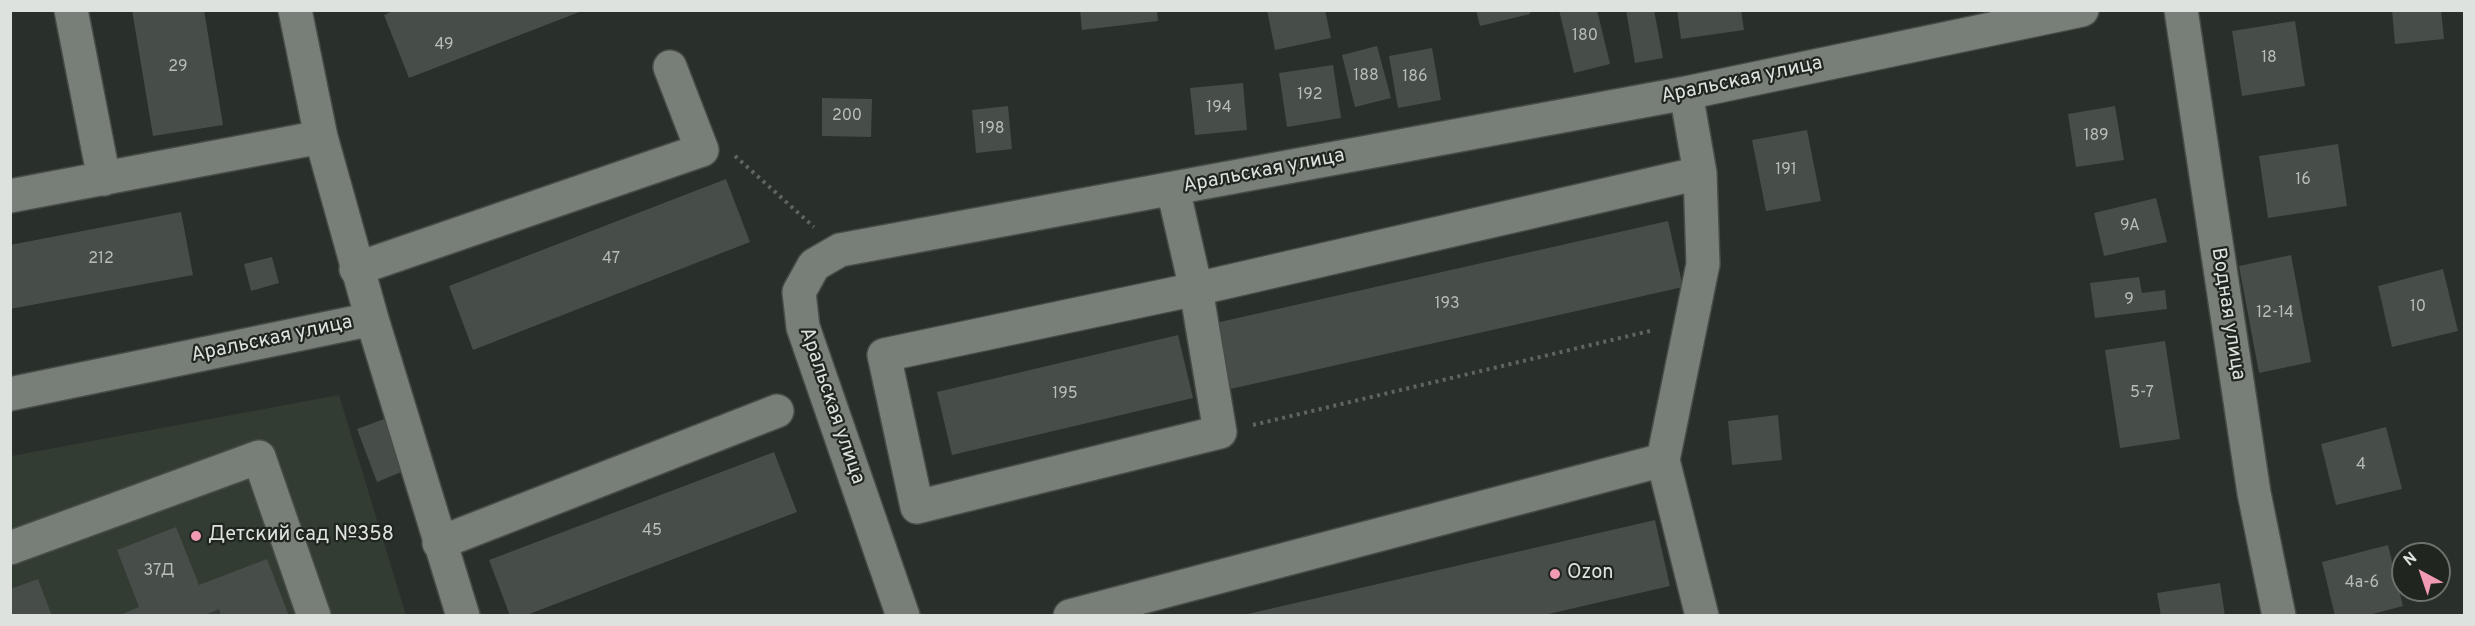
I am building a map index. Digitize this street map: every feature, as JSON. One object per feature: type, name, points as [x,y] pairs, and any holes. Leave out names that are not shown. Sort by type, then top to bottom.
[{"type":"street","points":[[71,10],[104,179]]},
{"type":"street","name":"Аральская улица","points":[[903,615],[803,327],[799,292],[814,265],[840,250],[1686,93],[2082,10]]},
{"type":"street","name":"Водная улица","points":[[2181,10],[2254,493],[2279,615]]},
{"type":"street","points":[[302,13],[321,137],[372,319]]},
{"type":"street","points":[[356,268],[702,150],[670,67]]},
{"type":"street","points":[[1686,93],[1700,173],[1702,264],[1664,460],[1702,615]]},
{"type":"street","points":[[10,196],[321,137]]},
{"type":"street","points":[[1173,189],[1196,289],[1220,432],[917,507],[884,354],[1196,289],[1700,173]]},
{"type":"street","name":"Аральская улица","points":[[10,394],[372,319],[463,615]]},
{"type":"street","points":[[439,543],[777,411]]},
{"type":"street","points":[[10,548],[259,457],[314,615]]},
{"type":"street","points":[[1070,615],[1664,460]]},
{"type":"path","points":[[702,150],[734,155],[840,250]]},
{"type":"path","points":[[1220,432],[1691,322]]},
{"type":"shaded area","name":"Детский сад №358","points":[[339,395],[406,615],[11,616],[11,456]]},
{"type":"building","points":[[132,10],[204,10],[223,125],[153,136]]},
{"type":"building","points":[[395,10],[582,11],[409,78],[384,15]]},
{"type":"building","points":[[1080,10],[1157,10],[1158,21],[1082,30]]},
{"type":"building","points":[[1267,10],[1325,10],[1331,38],[1275,50]]},
{"type":"building","points":[[1476,10],[1530,10],[1530,14],[1480,26]]},
{"type":"building","points":[[1559,10],[1597,10],[1610,64],[1574,73]]},
{"type":"building","points":[[1626,10],[1654,10],[1663,58],[1635,63]]},
{"type":"building","points":[[1677,10],[1741,10],[1744,30],[1681,39]]},
{"type":"building","points":[[2392,10],[2441,10],[2444,39],[2395,44]]},
{"type":"building","points":[[2295,21],[2305,86],[2242,96],[2232,31]]},
{"type":"building","points":[[1377,46],[1391,98],[1355,107],[1342,55]]},
{"type":"building","points":[[1432,48],[1441,100],[1398,108],[1389,56]]},
{"type":"building","points":[[1333,65],[1341,118],[1287,127],[1279,73]]},
{"type":"building","points":[[1243,83],[1247,130],[1195,135],[1190,88]]},
{"type":"building","points":[[822,98],[872,99],[871,137],[822,136]]},
{"type":"building","points":[[1008,106],[1012,149],[976,153],[972,110]]},
{"type":"building","points":[[2115,106],[2124,160],[2076,167],[2068,114]]},
{"type":"building","points":[[1807,130],[1821,201],[1766,211],[1752,140]]},
{"type":"building","points":[[2338,144],[2347,206],[2268,218],[2259,156]]},
{"type":"building","points":[[726,179],[750,242],[473,350],[449,286]]},
{"type":"building","points":[[2156,198],[2167,242],[2104,256],[2094,213]]},
{"type":"building","points":[[181,212],[193,275],[10,309],[10,245]]},
{"type":"building","points":[[1668,221],[1683,287],[1226,390],[1211,324]]},
{"type":"building","points":[[2291,255],[2311,362],[2259,373],[2239,266]]},
{"type":"building","points":[[272,257],[279,283],[251,291],[244,264]]},
{"type":"building","points":[[2443,269],[2458,331],[2392,347],[2378,286]]},
{"type":"building","points":[[2139,277],[2142,293],[2165,290],[2167,309],[2095,318],[2090,283]]},
{"type":"building","points":[[1178,335],[1193,398],[952,455],[937,392]]},
{"type":"building","points":[[2165,341],[2180,439],[2120,448],[2105,350]]},
{"type":"building","points":[[1778,415],[1782,460],[1732,465],[1728,421]]},
{"type":"building","points":[[384,419],[404,471],[377,482],[357,429]]},
{"type":"building","points":[[2386,427],[2402,489],[2336,505],[2321,444]]},
{"type":"building","points":[[774,452],[797,512],[524,616],[510,616],[489,560]]},
{"type":"building","points":[[1655,520],[1670,586],[1540,616],[1239,616]]},
{"type":"building","points":[[176,527],[199,585],[267,559],[289,616],[221,616],[219,609],[203,616],[118,616],[139,607],[117,550]]},
{"type":"building","points":[[2388,545],[2391,557],[2391,602],[2402,602],[2403,606],[2365,616],[2335,616],[2322,562]]},
{"type":"building","points":[[38,579],[52,616],[10,616],[10,589]]},
{"type":"building","points":[[2220,583],[2225,616],[2161,616],[2157,593]]},
{"type":"place","name":"Детский сад №358","points":[[196,536]]},
{"type":"place","name":"Ozon","points":[[1555,574]]}]
